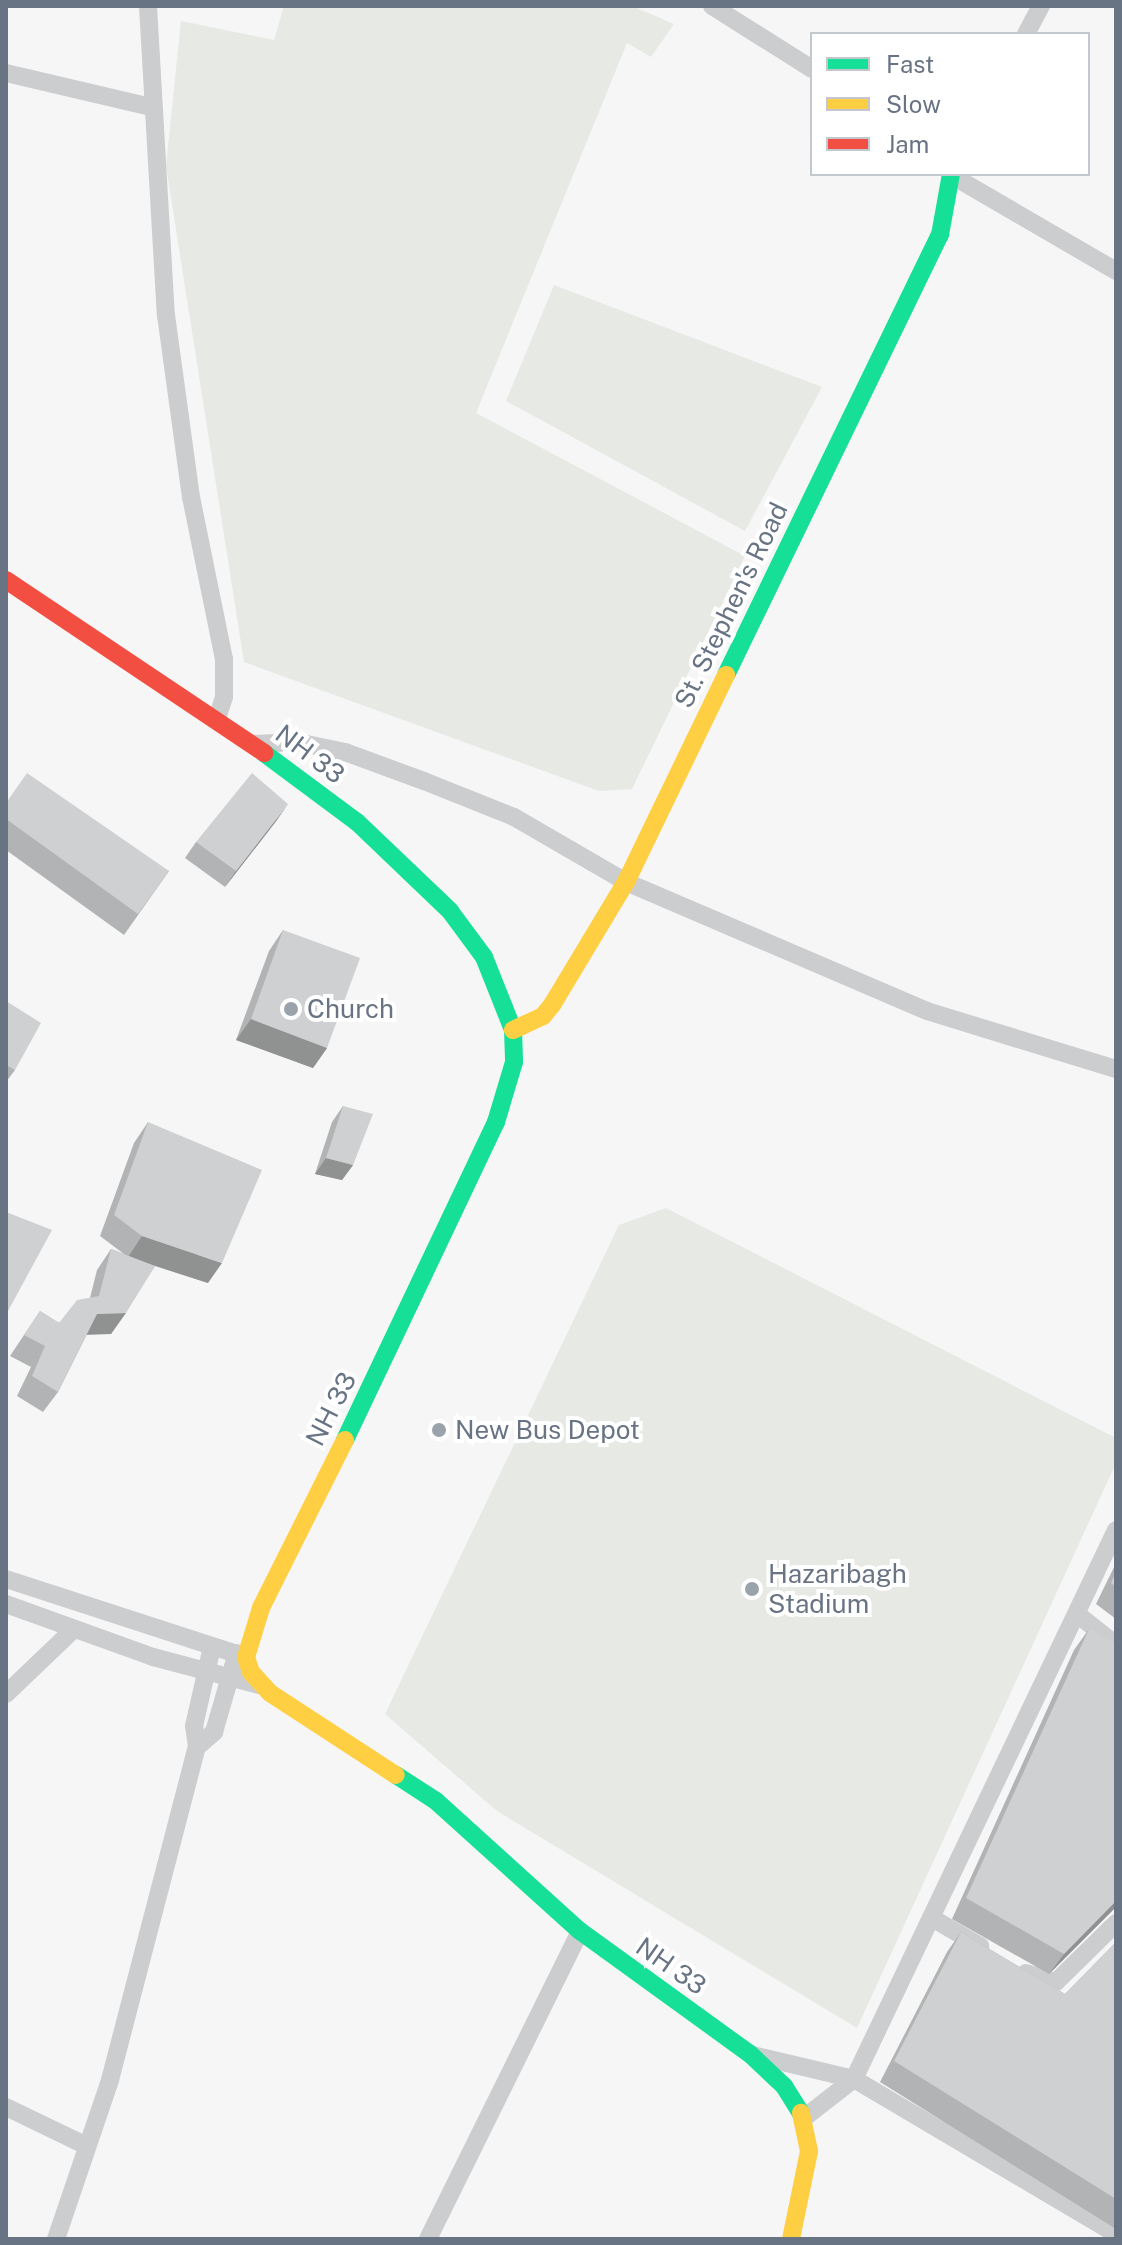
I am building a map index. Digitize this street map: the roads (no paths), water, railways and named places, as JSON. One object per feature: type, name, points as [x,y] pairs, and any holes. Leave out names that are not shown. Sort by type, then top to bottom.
[{"type":"main road","name":"St. Stephen's Road","points":[[513,1030],[543,1016],[552,1005],[626,882],[940,235],[948,213],[951,176]]},
{"type":"main road","name":"NH 33","points":[[6,580],[217,718],[357,822],[450,911],[484,957],[513,1030],[509,1087],[472,1179],[277,1575],[242,1655]]},
{"type":"main road","points":[[242,1655],[259,1685]]},
{"type":"main road","name":"NH 33","points":[[259,1685],[436,1801],[580,1931],[750,2054],[784,2086],[804,2118],[808,2165],[791,2239]]},
{"type":"street","points":[[148,6],[151,107],[166,315],[191,497],[224,659],[224,697],[217,718]]},
{"type":"street","points":[[712,6],[810,68]]},
{"type":"street","points":[[1027,32],[1041,6]]},
{"type":"street","points":[[6,73],[151,107]]},
{"type":"street","points":[[954,176],[1116,271]]},
{"type":"street","points":[[253,744],[297,742],[345,752],[514,817],[626,882],[927,1011],[1116,1069]]},
{"type":"street","points":[[804,2118],[854,2079],[1116,1530]]},
{"type":"street","points":[[6,1579],[242,1655],[230,1679],[214,1732],[197,1747]]},
{"type":"street","points":[[6,1604],[206,1672],[259,1685]]},
{"type":"street","points":[[1077,1614],[1116,1645]]},
{"type":"street","points":[[6,1694],[74,1629]]},
{"type":"street","points":[[56,2239],[110,2080],[197,1747],[194,1726],[212,1647]]},
{"type":"street","points":[[932,1918],[1043,1982],[1056,1982],[1109,1940],[1116,1923]]},
{"type":"street","points":[[428,2239],[580,1931]]},
{"type":"street","points":[[750,2054],[854,2079],[1116,2234]]},
{"type":"street","points":[[6,2107],[87,2146]]},
{"type":"place","name":"Church","points":[[291,1009]]},
{"type":"place","name":"New Bus Depot","points":[[439,1430]]},
{"type":"place","name":"Hazaribagh Stadium","points":[[752,1589]]}]
